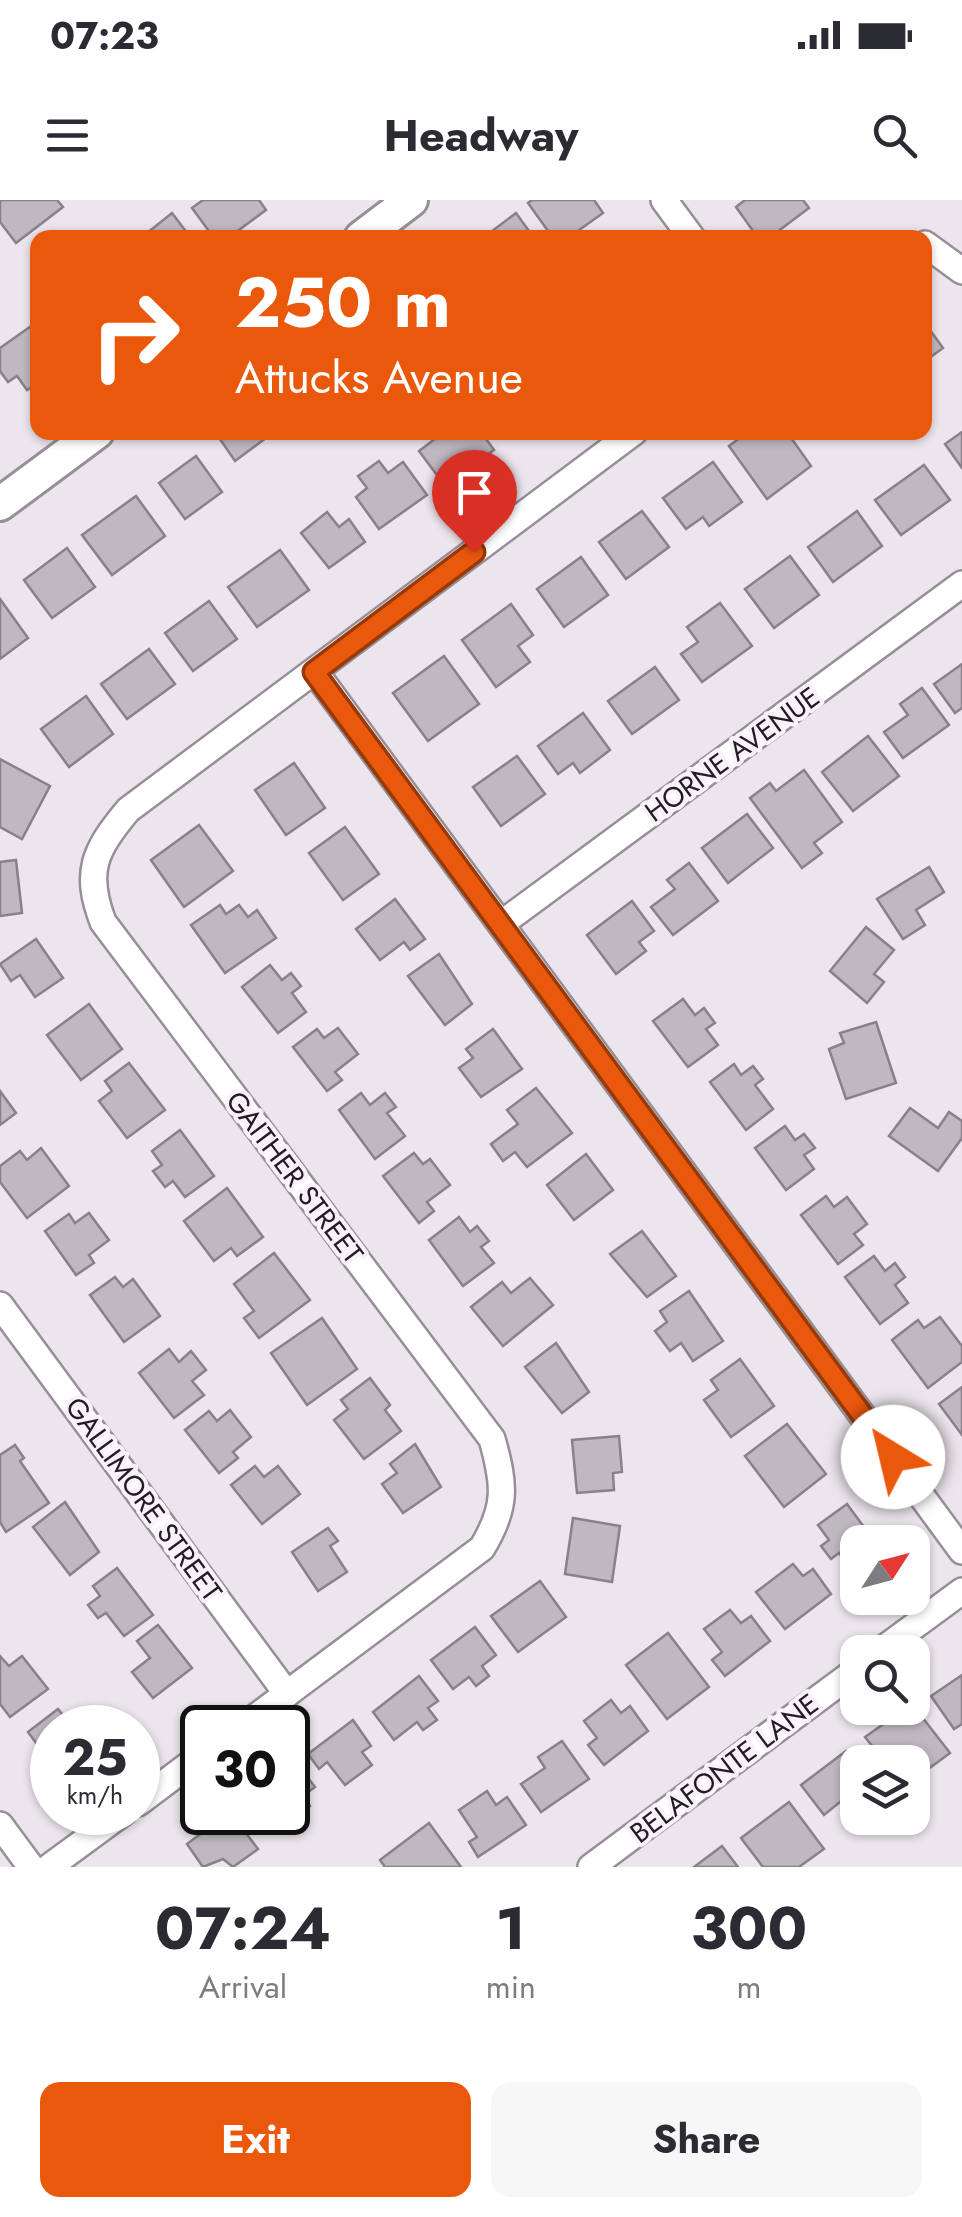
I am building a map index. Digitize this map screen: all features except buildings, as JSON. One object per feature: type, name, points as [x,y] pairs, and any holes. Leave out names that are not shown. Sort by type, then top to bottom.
[{"type":"street","points":[[371,230],[411,200]]},
{"type":"street","points":[[664,200],[686,230]]},
{"type":"street","points":[[932,249],[962,271]]},
{"type":"street","points":[[0,504],[86,440]]},
{"type":"street","name":"GAITHER STREET","points":[[287,1694],[482,1548],[500,1518],[502,1476],[492,1439],[104,922],[90,886],[102,841],[128,810],[623,440]]},
{"type":"street","name":"HORNE AVENUE","points":[[502,924],[962,584]]},
{"type":"street","points":[[314,672],[962,1551]]},
{"type":"street","name":"GALLIMORE STREET","points":[[0,1305],[287,1694]]},
{"type":"street","points":[[902,1635],[962,1591]]},
{"type":"street","name":"BELAFONTE LANE","points":[[591,1867],[840,1681]]},
{"type":"street","points":[[272,1705],[287,1694]]},
{"type":"street","points":[[0,1825],[31,1867]]},
{"type":"street","points":[[49,1867],[93,1835]]},
{"type":"route","points":[[474,552],[314,672],[893,1457]]}]
